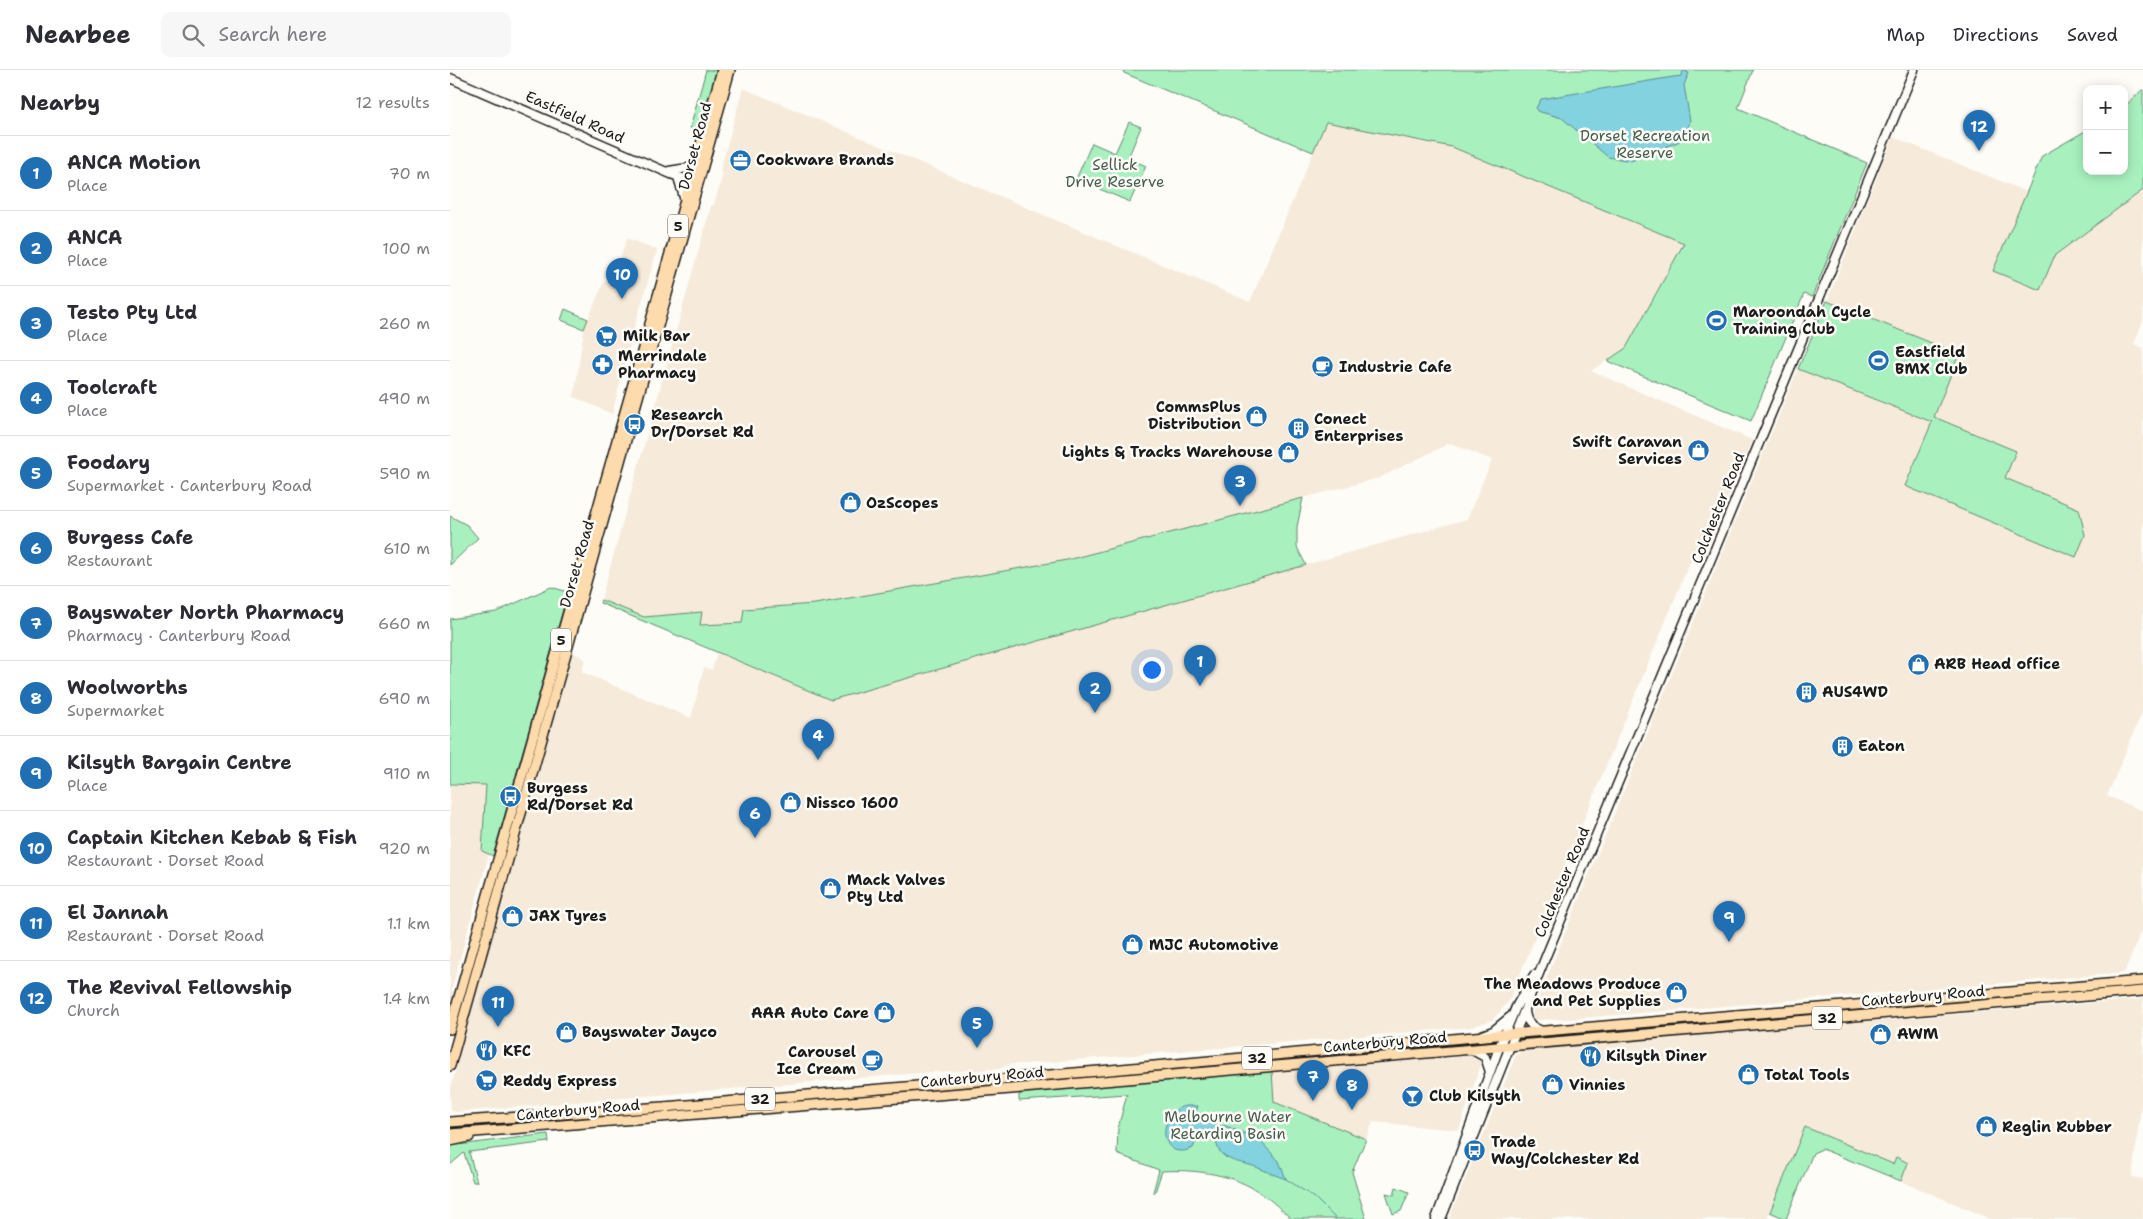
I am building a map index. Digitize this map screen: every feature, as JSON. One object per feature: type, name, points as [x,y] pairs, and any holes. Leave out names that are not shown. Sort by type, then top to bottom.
[{"type":"main road","name":"Dorset Road","points":[[450,1066],[505,854],[695,177],[722,70]]},
{"type":"main road","name":"Dorset Road","points":[[649,343],[685,201],[695,177],[730,70]]},
{"type":"main road","name":"Colchester Road","points":[[1441,1219],[1546,956],[1914,70]]},
{"type":"main road","name":"Eastfield Road","points":[[450,78],[678,177],[695,177]]},
{"type":"main road","name":"Eastfield Road","points":[[665,170],[695,177]]},
{"type":"main road","points":[[678,177],[685,201]]},
{"type":"main road","name":"Dorset Road","points":[[450,1029],[505,854]]},
{"type":"main road","name":"Colchester Road","points":[[1436,1219],[1513,1013],[1546,956]]},
{"type":"main road","name":"Canterbury Road","points":[[450,1134],[1011,1088],[1140,1072],[1474,1037],[2143,981]]},
{"type":"main road","points":[[2086,986],[2086,996]]},
{"type":"main road","name":"Canterbury Road","points":[[454,1122],[1009,1079],[1402,1055],[1510,1044],[2143,991]]},
{"type":"main road","points":[[1901,1001],[1902,1011]]},
{"type":"main road","points":[[1526,1007],[1525,1015],[1529,1023],[1542,1032]]},
{"type":"main road","points":[[1474,1037],[1493,1031],[1513,1013]]},
{"type":"main road","points":[[1401,1044],[1402,1055]]},
{"type":"main road","points":[[1465,1048],[1478,1052],[1485,1057],[1490,1072]]},
{"type":"main road","points":[[1009,1079],[1011,1088]]},
{"type":"main road","points":[[617,1110],[618,1121]]},
{"type":"main road","points":[[450,1116],[454,1122]]},
{"type":"main road","points":[[450,1141],[496,1130]]},
{"type":"shaded area","points":[[743,88],[1250,302],[1326,122],[1452,147],[1684,243],[1626,348],[1591,371],[1752,440],[1707,549],[1697,545],[1509,1001],[1492,1020],[1471,1027],[1010,1064],[999,1069],[931,1072],[456,1112],[451,1110],[450,1091],[573,652],[585,659],[582,672],[691,718],[704,668],[712,670],[717,653],[831,700],[1467,519],[1492,460],[1450,443],[1379,478],[1067,560],[815,604],[744,609],[742,623],[700,625],[701,612],[644,617],[601,600],[711,206],[714,205],[723,174],[720,171]]},
{"type":"shaded area","points":[[1893,137],[2027,192],[1994,270],[2040,290],[2055,255],[2143,190],[2143,321],[2134,344],[2143,348],[2143,710],[2107,796],[2143,811],[2143,926],[2124,973],[1568,1019],[1534,1020],[1532,1013],[1798,369],[1932,422],[1905,486],[2079,509],[2005,478],[2016,451],[1934,417],[1959,354],[1827,301]]},
{"type":"shaded area","points":[[627,238],[657,250],[612,414],[574,397],[584,329],[604,282],[615,274]]},
{"type":"shaded area","points":[[486,784],[482,851],[489,854],[451,991],[455,992],[450,1008],[450,785]]},
{"type":"shaded area","points":[[2143,999],[2143,1091],[2132,1177],[2143,1179],[2143,1219],[1991,1219],[1901,1181],[1906,1170],[1805,1127],[1767,1219],[1449,1219],[1516,1055],[1523,1050]]},
{"type":"shaded area","points":[[1472,1056],[1478,1058],[1481,1064],[1459,1130],[1373,1122],[1366,1139],[1274,1102],[1272,1071]]},
{"type":"green space","points":[[706,70],[717,70],[700,131],[690,128]]},
{"type":"green space","name":"Dorset Recreation Reserve","points":[[1123,70],[1753,70],[1738,108],[1867,163],[1812,297],[1804,294],[1751,421],[1607,361],[1626,348],[1684,243],[1452,147],[1326,122],[1313,152],[1124,73]]},
{"type":"green space","points":[[2143,89],[2143,190],[2055,255],[2040,290],[1993,271],[2042,156],[2083,132],[2083,175],[2128,175],[2128,103]]},
{"type":"green space","name":"Sellick Drive Reserve","points":[[1129,122],[1141,127],[1128,158],[1146,166],[1130,202],[1076,179],[1092,143],[1115,153]]},
{"type":"green space","points":[[1827,301],[1959,354],[1934,417],[2016,451],[2005,478],[2079,509],[2085,535],[2076,557],[1905,486],[1932,422],[1798,369]]},
{"type":"green space","points":[[565,309],[588,319],[584,329],[561,320]]},
{"type":"green space","points":[[1303,498],[1297,527],[1297,547],[1306,565],[831,700],[600,603],[601,600],[644,617],[702,612],[700,625],[742,623],[744,609],[815,604],[1067,560]]},
{"type":"green space","points":[[450,516],[467,525],[478,538],[450,565]]},
{"type":"green space","points":[[551,587],[568,592],[493,856],[482,851],[486,785],[450,784],[450,619],[496,612]]},
{"type":"green space","name":"Melbourne Water Retarding Basin","points":[[1272,1071],[1274,1102],[1366,1139],[1352,1172],[1366,1219],[1292,1219],[1251,1187],[1227,1177],[1201,1172],[1162,1171],[1155,1192],[1153,1192],[1159,1170],[1117,1154],[1118,1128],[1127,1094],[1019,1101],[1019,1095],[1023,1092]]},
{"type":"green space","points":[[1805,1127],[1893,1164],[1896,1157],[1908,1163],[1901,1181],[1822,1149],[1813,1153],[1786,1219],[1770,1212]]},
{"type":"green space","points":[[548,1134],[549,1142],[469,1152],[477,1182],[473,1182],[464,1153],[450,1165],[450,1146]]},
{"type":"green space","points":[[1396,1187],[1409,1192],[1401,1211],[1393,1214],[1386,1193],[1394,1195]]},
{"type":"water","points":[[1683,70],[1689,73],[1684,85],[1690,121],[1687,132],[1680,141],[1631,161],[1608,157],[1562,118],[1537,111],[1536,108],[1541,99],[1682,76]]},
{"type":"water","points":[[1185,1106],[1198,1106],[1194,1117],[1215,1125],[1226,1126],[1258,1139],[1279,1161],[1286,1179],[1256,1167],[1230,1160],[1221,1153],[1216,1140],[1208,1135],[1199,1133],[1193,1148],[1182,1151],[1173,1149],[1168,1144],[1165,1136],[1165,1127],[1175,1110]]},
{"type":"waterway","points":[[1286,1179],[1315,1198],[1336,1219]]},
{"type":"place","name":"The Revival Fellowship","points":[[1979,151]]},
{"type":"place","name":"Cookware Brands","points":[[740,160]]},
{"type":"place","name":"Captain Kitchen Kebab & Fish","points":[[622,299]]},
{"type":"place","name":"Maroondah Cycle Training Club","points":[[1717,321]]},
{"type":"place","name":"Milk Bar","points":[[607,336]]},
{"type":"place","name":"Eastfield BMX Club","points":[[1879,361]]},
{"type":"place","name":"Merrindale Pharmacy","points":[[602,365]]},
{"type":"place","name":"Industrie Cafe","points":[[1323,367]]},
{"type":"place","name":"CommsPlus Distribution","points":[[1257,416]]},
{"type":"place","name":"Research Dr/Dorset Rd","points":[[635,424]]},
{"type":"place","name":"Conect Enterprises","points":[[1298,428]]},
{"type":"place","name":"Swift Caravan Services","points":[[1698,451]]},
{"type":"place","name":"Lights & Tracks Warehouse","points":[[1289,452]]},
{"type":"place","name":"OzScopes","points":[[850,503]]},
{"type":"place","name":"Testo Pty Ltd","points":[[1240,506]]},
{"type":"place","name":"ARB Head office","points":[[1918,664]]},
{"type":"place","name":"ANCA Motion","points":[[1200,686]]},
{"type":"place","name":"AUS4WD","points":[[1806,692]]},
{"type":"place","name":"ANCA","points":[[1095,713]]},
{"type":"place","name":"Eaton","points":[[1842,746]]},
{"type":"place","name":"Toolcraft","points":[[818,760]]},
{"type":"place","name":"Burgess Rd/Dorset Rd","points":[[511,797]]},
{"type":"place","name":"Nissco 1600","points":[[790,803]]},
{"type":"place","name":"Burgess Cafe","points":[[755,838]]},
{"type":"place","name":"Mack Valves Pty Ltd","points":[[831,889]]},
{"type":"place","name":"JAX Tyres","points":[[513,916]]},
{"type":"place","name":"Kilsyth Bargain Centre","points":[[1729,942]]},
{"type":"place","name":"MJC Automotive","points":[[1133,945]]},
{"type":"place","name":"The Meadows Produce and Pet Supplies","points":[[1677,993]]},
{"type":"place","name":"AAA Auto Care","points":[[885,1013]]},
{"type":"place","name":"El Jannah","points":[[498,1027]]},
{"type":"place","name":"Bayswater Jayco","points":[[566,1032]]},
{"type":"place","name":"AWM","points":[[1881,1034]]},
{"type":"place","name":"Foodary","points":[[977,1048]]},
{"type":"place","name":"KFC","points":[[487,1051]]},
{"type":"place","name":"Kilsyth Diner","points":[[1590,1056]]},
{"type":"place","name":"Carousel Ice Cream","points":[[872,1061]]},
{"type":"place","name":"Total Tools","points":[[1748,1075]]},
{"type":"place","name":"Reddy Express","points":[[487,1081]]},
{"type":"place","name":"Vinnies","points":[[1553,1085]]},
{"type":"place","name":"Club Kilsyth","points":[[1413,1096]]},
{"type":"place","name":"Bayswater North Pharmacy","points":[[1313,1101]]},
{"type":"place","name":"Woolworths","points":[[1352,1110]]},
{"type":"place","name":"Reglin Rubber","points":[[1986,1127]]},
{"type":"place","name":"Trade Way/Colchester Rd","points":[[1475,1151]]}]
